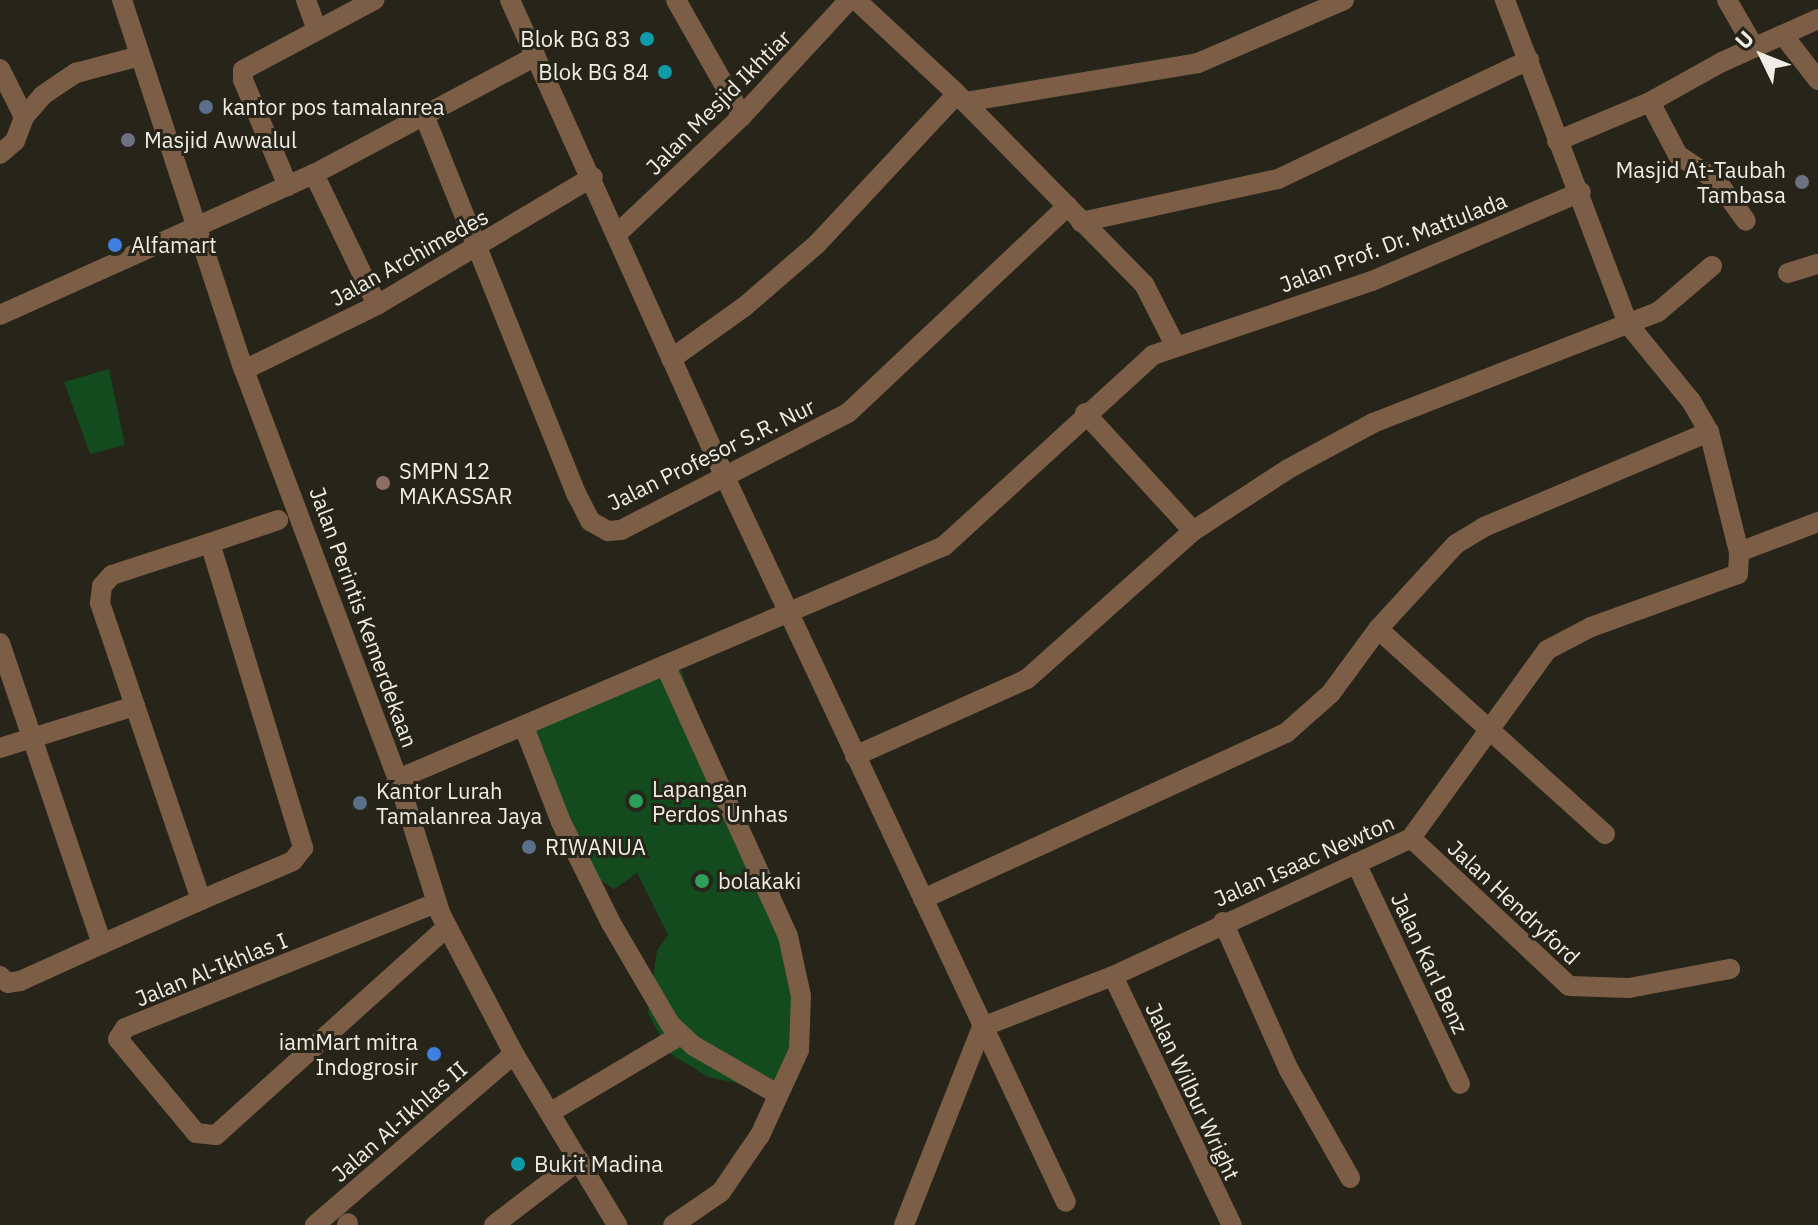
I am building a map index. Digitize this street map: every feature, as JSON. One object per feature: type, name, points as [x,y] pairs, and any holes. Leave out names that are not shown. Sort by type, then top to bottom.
[{"type":"street","name":"Jalan Perintis Kemerdekaan","points":[[122,0],[244,370],[398,779],[436,903],[514,1054],[617,1225]]},
{"type":"street","points":[[306,0],[316,28]]},
{"type":"street","points":[[288,186],[242,75],[248,66],[374,0]]},
{"type":"street","points":[[510,0],[593,177],[724,475],[1066,1202]]},
{"type":"street","points":[[676,0],[742,116]]},
{"type":"street","name":"Jalan Mesjid Ikhtiar","points":[[617,234],[742,116],[849,0]]},
{"type":"street","points":[[856,0],[961,98],[1144,284],[1175,345]]},
{"type":"street","points":[[671,359],[744,307],[817,244],[961,98],[1198,63],[1344,0]]},
{"type":"street","points":[[1505,0],[1557,141],[1581,192],[1628,324],[1691,401],[1709,432],[1739,559]]},
{"type":"street","points":[[1727,0],[1754,47]]},
{"type":"street","points":[[1557,141],[1650,102],[1754,47],[1818,19]]},
{"type":"street","points":[[1783,35],[1818,80]]},
{"type":"street","points":[[0,154],[15,141],[24,117],[43,95],[76,73],[140,56]]},
{"type":"street","points":[[0,315],[314,174],[536,56]]},
{"type":"street","points":[[1075,214],[1278,179],[1529,60]]},
{"type":"street","points":[[0,69],[24,117]]},
{"type":"street","points":[[1650,102],[1678,155],[1717,181],[1746,221]]},
{"type":"street","points":[[424,115],[480,247]]},
{"type":"street","points":[[314,174],[377,305]]},
{"type":"street","name":"Jalan Archimedes","points":[[244,370],[377,305],[480,247],[593,177]]},
{"type":"street","name":"Jalan Prof. Dr. Mattulada","points":[[398,779],[944,546],[1139,363],[1175,345],[1372,281],[1581,192]]},
{"type":"street","name":"Jalan Profesor S.R. Nur","points":[[480,247],[590,521],[599,529],[621,530],[848,413],[1075,214]]},
{"type":"street","points":[[1788,273],[1818,264]]},
{"type":"street","points":[[855,756],[1027,679],[1193,531],[1288,469],[1373,423],[1658,312],[1712,266]]},
{"type":"street","points":[[1085,413],[1193,531]]},
{"type":"street","points":[[923,899],[1286,733],[1331,693],[1378,629],[1436,560],[1484,527],[1709,432]]},
{"type":"street","points":[[201,900],[100,603],[102,586],[112,575],[278,520]]},
{"type":"street","name":"Jalan Isaac Newton","points":[[982,1027],[1113,976],[1223,922],[1411,838],[1547,650],[1591,627],[1734,579],[1739,559],[1818,522]]},
{"type":"street","points":[[0,976],[8,983],[20,981],[293,861],[303,848],[210,543]]},
{"type":"street","points":[[1378,629],[1605,834]]},
{"type":"street","points":[[0,643],[102,944]]},
{"type":"street","points":[[665,665],[788,936],[801,996],[799,1050],[760,1135],[728,1185],[673,1225]]},
{"type":"street","points":[[0,748],[135,706]]},
{"type":"street","points":[[524,727],[561,822],[605,910],[679,1036],[777,1094]]},
{"type":"street","name":"Jalan Hendryford","points":[[1411,838],[1569,986],[1594,991],[1629,988],[1730,969]]},
{"type":"street","name":"Jalan Karl Benz","points":[[1356,863],[1460,1084]]},
{"type":"street","name":"Jalan Al-Ikhlas I","points":[[436,903],[125,1028],[118,1039],[196,1133],[216,1135],[447,927]]},
{"type":"street","points":[[1223,922],[1289,1070],[1350,1178]]},
{"type":"street","name":"Jalan Wilbur Wright","points":[[1113,976],[1232,1225]]},
{"type":"street","points":[[904,1225],[982,1027]]},
{"type":"street","points":[[551,1112],[679,1036]]},
{"type":"street","name":"Jalan Al-Ikhlas II","points":[[315,1225],[514,1054]]},
{"type":"street","points":[[494,1225],[579,1160]]},
{"type":"green space","points":[[109,369],[125,445],[90,454],[64,382]]},
{"type":"green space","name":"bolakaki","points":[[680,668],[745,839],[810,988],[806,1044],[785,1093],[708,1077],[669,1053],[648,1013],[657,951],[668,935],[637,873],[614,889],[589,873],[524,736]]},
{"type":"place","name":"Blok BG 83","points":[[647,39]]},
{"type":"place","name":"Blok BG 84","points":[[665,72]]},
{"type":"place","name":"kantor pos tamalanrea","points":[[206,107]]},
{"type":"place","name":"Masjid Awwalul","points":[[128,140]]},
{"type":"place","name":"Masjid At-Taubah Tambasa","points":[[1802,182]]},
{"type":"place","name":"Alfamart","points":[[115,245]]},
{"type":"place","name":"SMPN 12 MAKASSAR","points":[[383,483]]},
{"type":"place","name":"Lapangan Perdos Unhas","points":[[636,801]]},
{"type":"place","name":"Kantor Lurah Tamalanrea Jaya","points":[[360,803]]},
{"type":"place","name":"RIWANUA","points":[[529,847]]},
{"type":"place","name":"bolakaki","points":[[702,881]]},
{"type":"place","name":"iamMart mitra Indogrosir","points":[[434,1054]]},
{"type":"place","name":"Bukit Madina","points":[[518,1164]]}]
